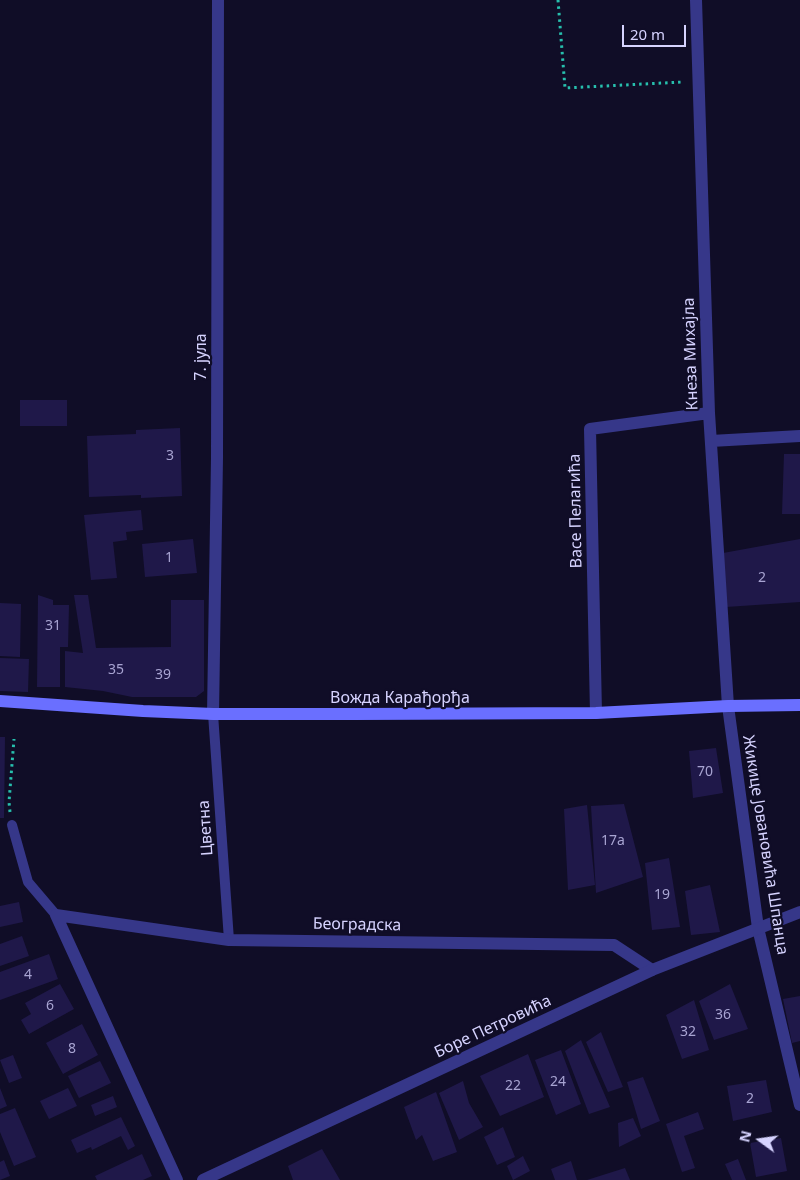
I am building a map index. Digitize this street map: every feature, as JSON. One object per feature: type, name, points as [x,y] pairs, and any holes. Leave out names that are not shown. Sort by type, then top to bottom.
[{"type":"main road","name":"Вожда Карађорђа","points":[[0,701],[213,714],[596,713],[728,706],[800,705]]},
{"type":"street","name":"7. јула","points":[[213,714],[218,458],[218,0]]},
{"type":"street","name":"Кнеза Михајла","points":[[696,0],[709,413],[728,706]]},
{"type":"street","name":"Васе Пелагића","points":[[596,713],[590,428],[709,413]]},
{"type":"street","points":[[711,441],[800,436]]},
{"type":"street","name":"Жикице Јовановића Шпанца","points":[[728,706],[758,928],[800,1105]]},
{"type":"street","name":"Боре Петровића","points":[[203,1180],[652,970],[800,912]]},
{"type":"street","points":[[56,915],[177,1180]]},
{"type":"street","name":"Београдска","points":[[56,915],[229,940],[614,945],[652,970]]},
{"type":"lane","name":"Цветна","points":[[213,714],[229,940]]},
{"type":"lane","points":[[12,825],[28,882],[56,915]]},
{"type":"path","points":[[558,0],[566,88],[699,81]]},
{"type":"path","points":[[12,825],[9,802],[14,738]]},
{"type":"building","points":[[20,400],[67,400],[67,426],[20,426]]},
{"type":"building","points":[[180,428],[182,496],[141,498],[141,495],[89,497],[87,436],[136,434],[136,430]]},
{"type":"building","points":[[784,454],[800,454],[800,514],[782,514]]},
{"type":"building","points":[[141,510],[143,530],[126,532],[127,540],[113,542],[117,578],[91,580],[84,515]]},
{"type":"building","points":[[193,539],[197,573],[145,577],[142,544]]},
{"type":"building","points":[[800,539],[800,602],[726,607],[723,553]]},
{"type":"building","points":[[38,595],[53,600],[53,605],[69,605],[68,647],[60,647],[60,687],[37,687]]},
{"type":"building","points":[[74,595],[88,595],[96,648],[171,647],[171,600],[204,600],[204,691],[196,697],[132,697],[103,691],[65,687],[65,651],[83,653]]},
{"type":"building","points":[[0,603],[21,604],[20,657],[0,656]]},
{"type":"building","points":[[0,658],[29,659],[28,692],[0,691]]},
{"type":"building","points":[[0,737],[5,737],[4,818],[0,818]]},
{"type":"building","points":[[716,748],[723,793],[693,798],[689,751]]},
{"type":"building","points":[[624,804],[643,877],[596,893],[591,806]]},
{"type":"building","points":[[587,805],[595,885],[568,890],[564,809]]},
{"type":"building","points":[[669,858],[680,927],[652,930],[645,863]]},
{"type":"building","points":[[710,885],[720,932],[691,935],[685,891]]},
{"type":"building","points":[[19,902],[23,922],[0,927],[0,906]]},
{"type":"building","points":[[22,936],[29,956],[0,966],[0,944]]},
{"type":"building","points":[[49,954],[58,979],[0,1000],[0,972]]},
{"type":"building","points":[[60,984],[74,1009],[29,1034],[21,1020],[31,1014],[25,1003]]},
{"type":"building","points":[[730,984],[748,1029],[714,1040],[699,1001]]},
{"type":"building","points":[[800,996],[800,1041],[792,1043],[783,999]]},
{"type":"building","points":[[694,1000],[709,1050],[682,1059],[666,1015]]},
{"type":"building","points":[[82,1024],[98,1055],[63,1074],[46,1043]]},
{"type":"building","points":[[601,1032],[623,1087],[608,1092],[586,1042]]},
{"type":"building","points":[[581,1040],[610,1107],[589,1114],[565,1051]]},
{"type":"building","points":[[561,1050],[581,1104],[556,1115],[535,1060]]},
{"type":"building","points":[[528,1054],[544,1097],[500,1116],[480,1076]]},
{"type":"building","points":[[13,1055],[22,1078],[9,1083],[0,1060]]},
{"type":"building","points":[[100,1061],[111,1083],[79,1098],[68,1076]]},
{"type":"building","points":[[643,1077],[660,1121],[641,1129],[627,1082]]},
{"type":"building","points":[[766,1080],[772,1112],[733,1121],[727,1086]]},
{"type":"building","points":[[463,1081],[469,1103],[483,1127],[459,1140],[439,1093]]},
{"type":"building","points":[[0,1088],[7,1106],[0,1109]]},
{"type":"building","points":[[68,1088],[77,1106],[49,1119],[40,1101]]},
{"type":"building","points":[[436,1092],[457,1152],[433,1161],[422,1135],[416,1140],[404,1107]]},
{"type":"building","points":[[113,1096],[117,1107],[95,1116],[91,1105]]},
{"type":"building","points":[[15,1108],[36,1157],[14,1166],[0,1132],[0,1114]]},
{"type":"building","points":[[698,1112],[704,1129],[684,1136],[695,1168],[682,1172],[666,1124]]},
{"type":"building","points":[[121,1117],[135,1146],[128,1150],[121,1136],[92,1150],[91,1147],[77,1153],[71,1140]]},
{"type":"building","points":[[633,1118],[641,1136],[619,1147],[618,1123]]},
{"type":"building","points":[[503,1127],[515,1157],[497,1165],[484,1137]]},
{"type":"building","points":[[781,1138],[787,1171],[756,1177],[750,1143]]},
{"type":"building","points":[[322,1149],[340,1180],[293,1180],[288,1166]]},
{"type":"building","points":[[142,1154],[152,1176],[143,1180],[97,1180],[95,1176]]},
{"type":"building","points":[[523,1156],[530,1171],[513,1180],[507,1166]]},
{"type":"building","points":[[738,1159],[746,1180],[732,1180],[725,1164]]},
{"type":"building","points":[[4,1160],[10,1176],[0,1180],[0,1162]]},
{"type":"building","points":[[571,1161],[577,1180],[555,1180],[551,1169]]},
{"type":"building","points":[[625,1168],[630,1180],[587,1180]]}]
